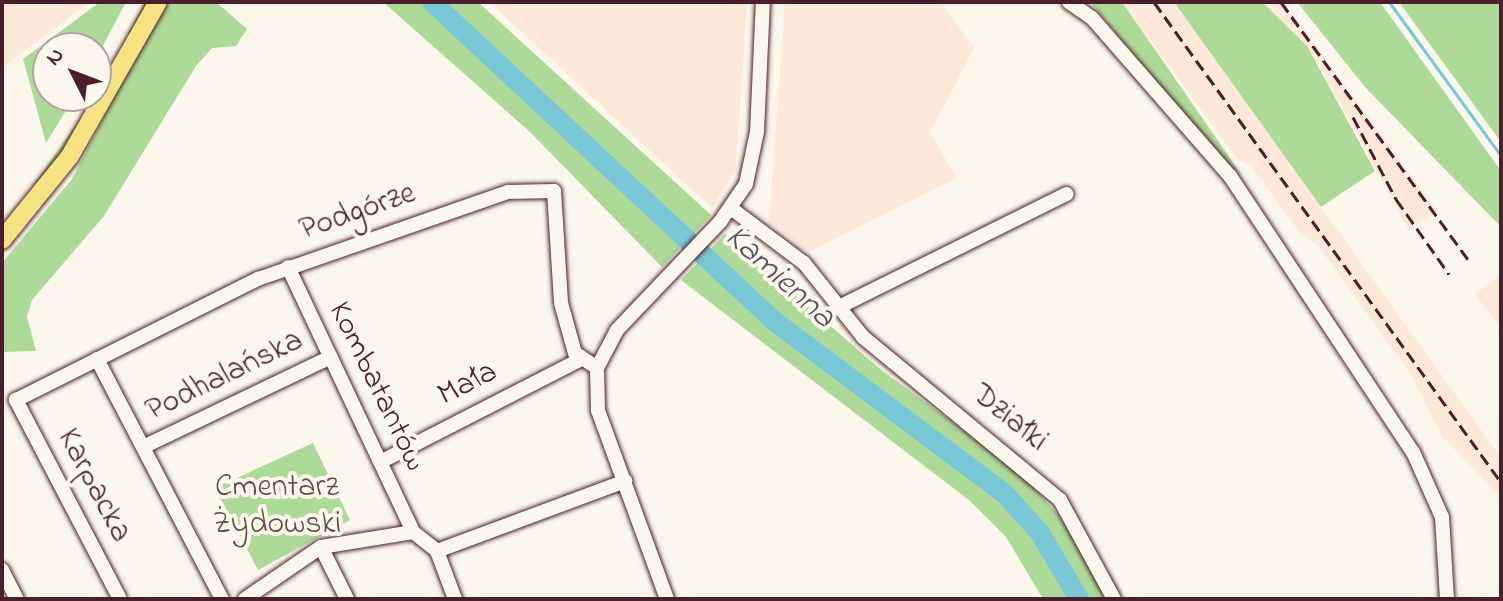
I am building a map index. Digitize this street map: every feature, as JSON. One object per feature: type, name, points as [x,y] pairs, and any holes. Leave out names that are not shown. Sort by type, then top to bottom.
[{"type":"main road","points":[[2,240],[70,156],[158,2]]},
{"type":"street","points":[[667,599],[598,410],[597,368],[617,330],[732,209],[753,159],[763,2]]},
{"type":"street","points":[[1069,2],[1092,18],[1230,176],[1413,452],[1442,517],[1447,599]]},
{"type":"street","name":"Podgórze","points":[[16,400],[288,267],[508,192],[554,191],[561,303],[579,360]]},
{"type":"street","points":[[839,307],[1064,195]]},
{"type":"street","name":"Działki","points":[[732,209],[804,263],[863,337],[1060,500],[1114,599]]},
{"type":"street","name":"Kombatantów","points":[[288,267],[384,460],[413,532]]},
{"type":"street","name":"Podhalańska","points":[[143,447],[331,357]]},
{"type":"street","points":[[97,359],[222,599]]},
{"type":"street","points":[[579,360],[597,368]]},
{"type":"street","name":"Mała","points":[[384,460],[579,360]]},
{"type":"street","name":"Karpacka","points":[[16,400],[120,599]]},
{"type":"street","points":[[437,551],[625,481]]},
{"type":"street","points":[[245,599],[321,547],[413,532],[437,551],[455,599]]},
{"type":"street","points":[[321,547],[347,599]]},
{"type":"street","points":[[2,570],[17,599]]},
{"type":"shaded area","points":[[2,2],[90,2],[50,32],[32,32],[32,46],[2,68]]},
{"type":"shaded area","points":[[489,2],[747,3],[736,169],[712,208]]},
{"type":"shaded area","points":[[785,2],[941,2],[974,48],[930,133],[957,178],[809,252],[769,223]]},
{"type":"shaded area","points":[[1122,2],[1176,5],[1501,458],[1501,498],[1443,437],[1411,375],[1319,247],[1300,233],[1251,166],[1238,160]]},
{"type":"shaded area","points":[[1262,2],[1284,2],[1437,211],[1409,230],[1317,62]]},
{"type":"shaded area","points":[[1501,275],[1501,329],[1475,294]]},
{"type":"green space","points":[[100,2],[126,2],[110,32],[59,32]]},
{"type":"green space","points":[[145,2],[151,2],[112,69]]},
{"type":"green space","points":[[163,2],[216,2],[247,29],[236,46],[212,48],[196,66],[104,216],[32,300],[27,317],[36,351],[2,352],[2,263],[72,179],[106,112],[112,112],[112,101]]},
{"type":"green space","points":[[383,2],[478,2],[711,215],[662,267],[530,132]]},
{"type":"green space","points":[[1090,2],[1122,2],[1241,174],[1221,159]]},
{"type":"green space","points":[[1174,2],[1262,2],[1307,46],[1375,171],[1321,207]]},
{"type":"green space","points":[[1297,2],[1380,2],[1501,171],[1501,227],[1365,87]]},
{"type":"green space","points":[[1399,2],[1501,2],[1501,142]]},
{"type":"green space","points":[[32,52],[32,92],[23,59]]},
{"type":"green space","points":[[38,112],[65,112],[46,143]]},
{"type":"green space","points":[[85,112],[87,112],[64,152],[2,230]]},
{"type":"green space","points":[[725,234],[880,369],[1019,471],[1070,528],[1108,599],[1043,599],[1006,537],[969,500],[681,280]]},
{"type":"green space","name":"Cmentarz Żydowski","points":[[313,443],[350,520],[258,570],[215,488]]},
{"type":"waterway","name":"Kamienna","points":[[432,2],[774,321],[1004,493],[1040,533],[1079,599]]},
{"type":"waterway","points":[[1389,2],[1501,156]]},
{"type":"railway","points":[[1154,2],[1501,482]]},
{"type":"railway","points":[[1281,2],[1469,261]]},
{"type":"railway","points":[[1353,117],[1396,199],[1449,274]]}]
